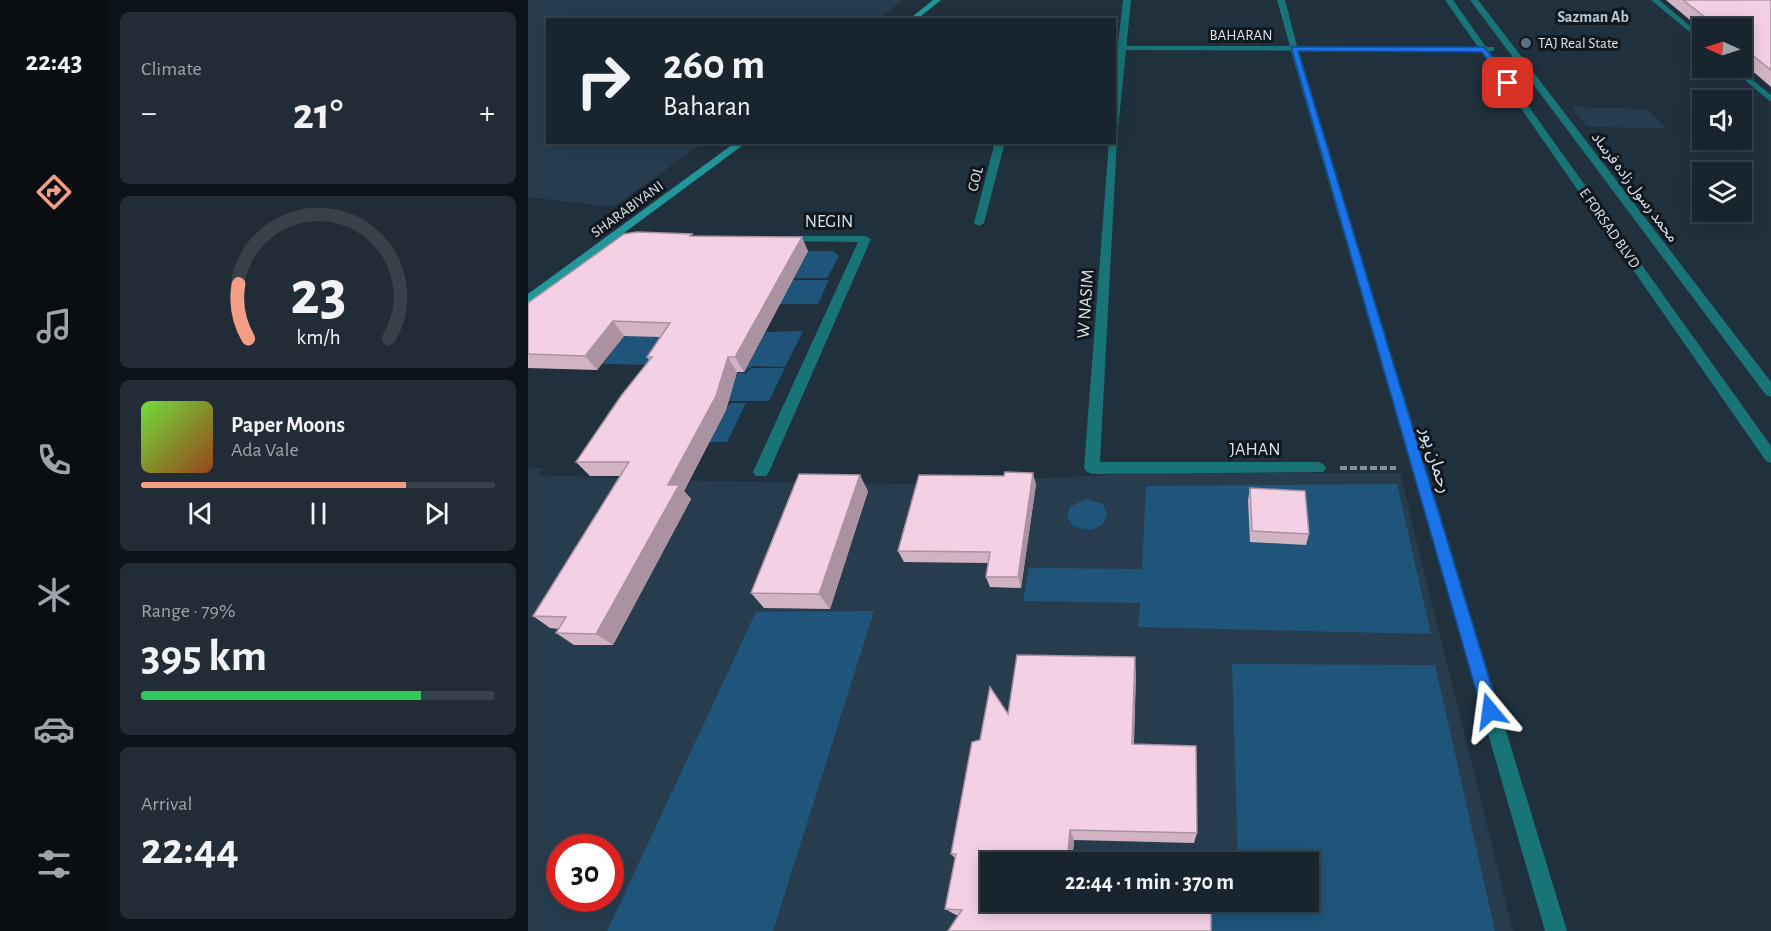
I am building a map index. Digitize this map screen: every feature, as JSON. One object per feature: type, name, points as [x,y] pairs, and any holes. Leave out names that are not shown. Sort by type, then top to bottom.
[{"type":"main road","points":[[914,18],[937,0]]},
{"type":"main road","name":"SHARABIYANI","points":[[528,300],[740,144]]},
{"type":"street","name":"W NASIM","points":[[1116,94],[1118,48],[1127,0]]},
{"type":"street","name":"رحمان پور","points":[[1281,0],[1556,931]]},
{"type":"street","name":"E FORSAD BLVD","points":[[1449,0],[1573,168],[1764,437],[1771,457]]},
{"type":"street","name":"محمد رسول زاده فرساد","points":[[1474,0],[1596,168],[1771,392]]},
{"type":"street","points":[[1655,0],[1692,31]]},
{"type":"street","name":"BAHARAN","points":[[1118,48],[1512,50]]},
{"type":"street","points":[[1746,78],[1771,99]]},
{"type":"street","name":"GOL","points":[[979,223],[999,144]]},
{"type":"street","name":"W NASIM","points":[[1092,468],[1114,144]]},
{"type":"street","name":"NEGIN","points":[[761,472],[865,239],[773,239]]},
{"type":"street","points":[[611,240],[634,240]]},
{"type":"street","name":"JAHAN","points":[[1092,468],[1318,468]]},
{"type":"path","points":[[1318,468],[1418,468]]},
{"type":"shaded area","points":[[528,0],[904,0],[878,18],[546,18],[546,144],[702,144],[613,207],[528,197]]},
{"type":"shaded area","points":[[1572,107],[1647,109],[1665,128],[1587,127]]},
{"type":"shaded area","points":[[808,251],[833,251],[839,256],[827,278],[794,278]]},
{"type":"shaded area","points":[[792,280],[829,280],[818,304],[779,304]]},
{"type":"shaded area","points":[[803,331],[785,367],[752,366],[744,372],[766,332]]},
{"type":"shaded area","points":[[637,332],[681,333],[659,365],[603,364],[623,337]]},
{"type":"shaded area","points":[[751,368],[785,368],[769,401],[728,401],[720,404],[738,373],[746,373]]},
{"type":"shaded area","points":[[730,403],[746,403],[727,442],[708,442]]},
{"type":"shaded area","points":[[528,467],[543,468],[538,475],[709,481],[927,484],[1145,473],[1400,473],[1513,931],[528,931]]},
{"type":"shaded area","points":[[1397,484],[1431,634],[1138,627],[1140,603],[1023,601],[1029,568],[1142,569],[1146,486]]},
{"type":"shaded area","points":[[1086,499],[1103,504],[1107,513],[1103,524],[1092,530],[1074,527],[1067,518],[1070,507]]},
{"type":"shaded area","points":[[874,611],[773,931],[607,931],[616,912],[624,912],[624,895],[756,612]]},
{"type":"shaded area","points":[[1232,664],[1435,665],[1495,931],[1211,931],[1210,912],[1319,912],[1319,852],[1238,852]]},
{"type":"building","points":[[1683,0],[1771,0],[1771,70],[1752,55],[1752,18],[1706,18]]},
{"type":"building","points":[[637,232],[692,234],[690,236],[802,237],[735,357],[728,357],[716,396],[668,485],[679,485],[596,634],[556,633],[566,617],[533,616],[629,462],[576,462],[621,396],[652,357],[647,357],[670,323],[613,321],[585,356],[528,354],[528,303],[624,234]]},
{"type":"building","points":[[1005,472],[1033,473],[1018,577],[986,577],[990,552],[898,551],[919,475],[1004,476]]},
{"type":"building","points":[[799,474],[860,475],[819,594],[751,593]]},
{"type":"building","points":[[1250,488],[1305,491],[1309,534],[1252,531]]},
{"type":"building","points":[[1017,655],[1135,657],[1132,744],[1196,746],[1197,833],[1070,830],[1068,852],[980,852],[980,912],[1211,912],[1211,931],[948,931],[962,910],[945,909],[956,854],[951,854],[972,742],[980,740],[990,687],[1008,714]]},
{"type":"place","name":"TAJ Real State","points":[[1526,43]]},
{"type":"district","name":"Sazman Ab","points":[[1593,16]]},
{"type":"route","points":[[1490,711],[1294,48],[1484,50],[1508,83]]}]
